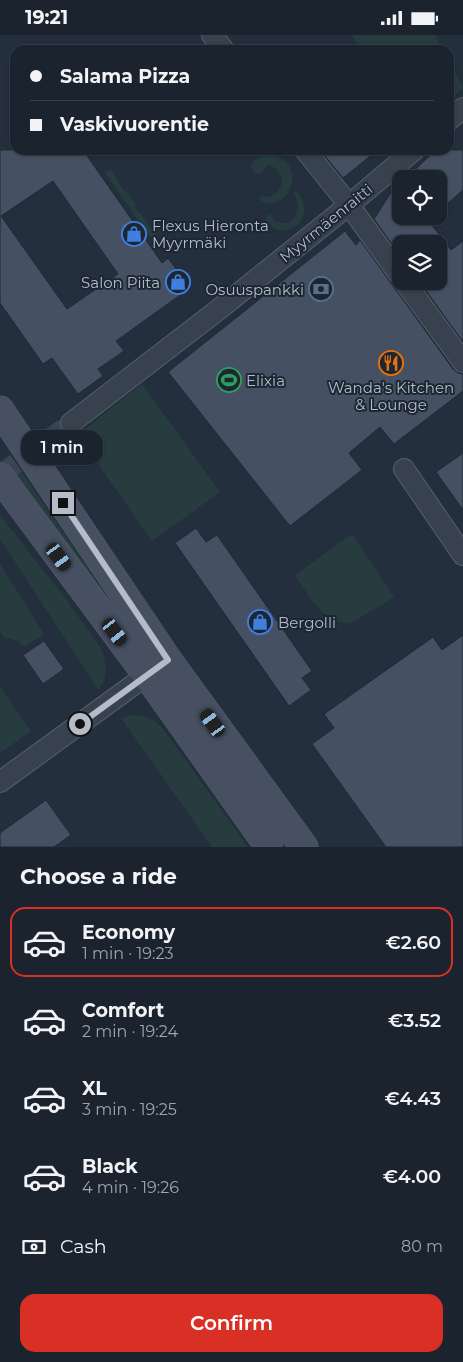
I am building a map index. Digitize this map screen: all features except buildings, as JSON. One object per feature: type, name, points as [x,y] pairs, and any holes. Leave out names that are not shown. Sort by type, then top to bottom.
[{"type":"main road","points":[[0,410],[157,668],[270,847]]},
{"type":"main road","points":[[0,477],[304,847]]},
{"type":"street","points":[[212,35],[220,45]]},
{"type":"street","points":[[309,155],[349,205],[392,265]]},
{"type":"street","name":"Myyrmäenraitti","points":[[71,423],[218,310],[408,155]]},
{"type":"street","points":[[411,290],[463,362]]},
{"type":"street","points":[[404,469],[463,555]]},
{"type":"street","points":[[0,782],[157,668]]},
{"type":"green space","points":[[351,35],[435,35],[440,45],[359,45]]},
{"type":"green space","points":[[454,70],[463,88],[454,96]]},
{"type":"green space","points":[[272,155],[284,160],[290,168],[292,178],[291,187],[286,196],[279,201],[270,203],[260,200],[259,196],[270,197],[280,189],[282,180],[278,171],[269,165],[266,166],[262,173],[257,174],[251,166],[260,157]]},
{"type":"green space","points":[[111,169],[124,191],[126,191],[136,205],[135,207],[156,234],[150,237],[105,173]]},
{"type":"green space","points":[[296,191],[304,205],[303,217],[294,227],[279,231],[268,223],[266,216],[271,214],[274,221],[281,223],[292,221],[298,206],[294,193]]},
{"type":"green space","points":[[142,384],[220,492],[152,541],[78,435]]},
{"type":"green space","points":[[10,455],[136,638],[0,466],[0,462]]},
{"type":"green space","points":[[0,515],[65,598],[101,648],[104,658],[105,675],[98,689],[0,539]]},
{"type":"green space","points":[[352,534],[394,597],[350,624],[332,618],[317,607],[295,575]]},
{"type":"green space","points":[[0,564],[44,634],[24,647],[18,641],[4,637],[0,632]]},
{"type":"green space","points":[[0,687],[31,731],[0,753]]},
{"type":"green space","points":[[141,715],[149,718],[164,730],[248,847],[212,847],[121,718]]},
{"type":"tunnel","points":[[0,475],[71,423]]},
{"type":"place","name":"Flexus Hieronta Myyrmäki","points":[[134,234]]},
{"type":"place","name":"Salon Piita","points":[[178,282]]},
{"type":"place","name":"Osuuspankki","points":[[321,289]]},
{"type":"place","name":"Wanda's Kitchen & Lounge","points":[[391,363]]},
{"type":"place","name":"Elixia","points":[[229,380]]},
{"type":"place","name":"Bergolli","points":[[260,622]]},
{"type":"route","points":[[63,503],[168,660],[80,724]]}]
